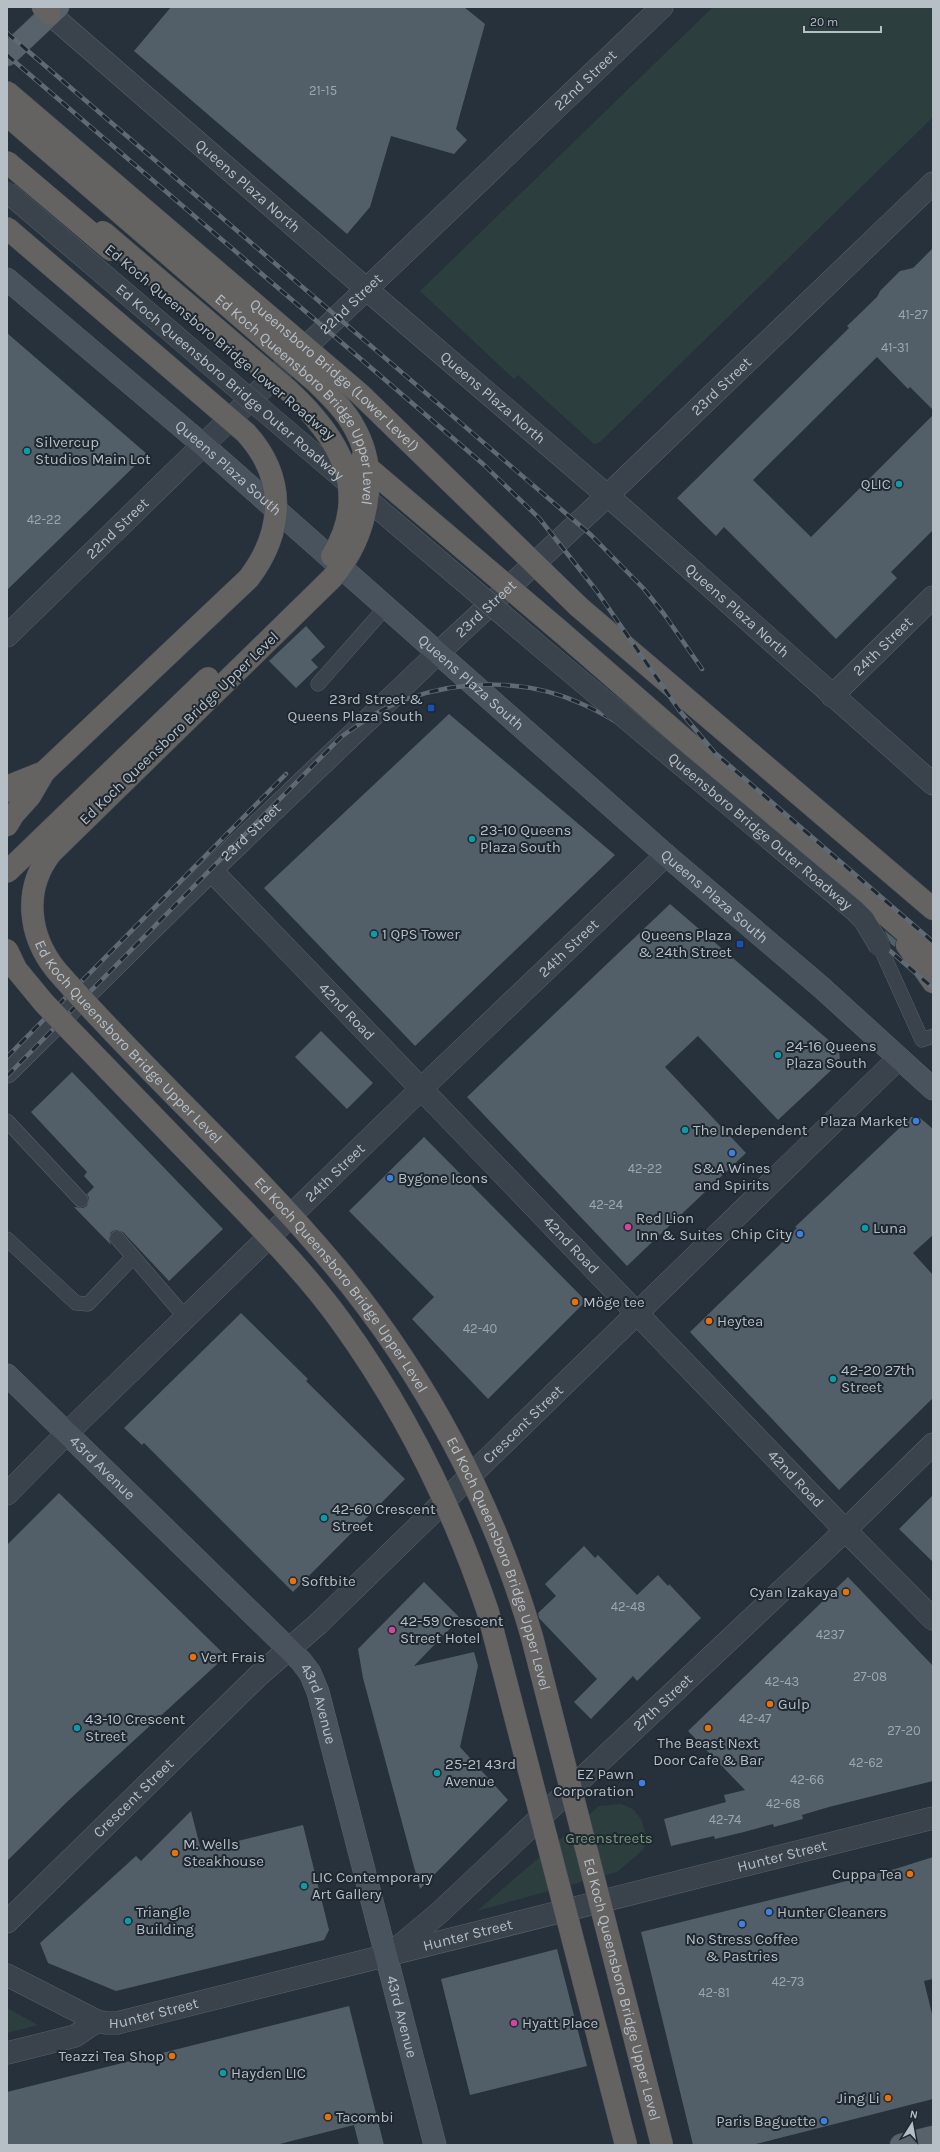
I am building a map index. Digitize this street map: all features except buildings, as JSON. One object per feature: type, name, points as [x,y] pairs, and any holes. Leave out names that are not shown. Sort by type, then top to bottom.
[{"type":"highway","name":"Queensboro Bridge (Lower Level)","points":[[7,92],[360,394],[579,607],[932,907]]},
{"type":"highway","name":"Ed Koch Queensboro Bridge Upper Level","points":[[7,115],[316,382],[343,411],[354,426],[360,440],[367,473],[367,504],[360,533],[344,564],[332,578],[51,853],[43,864],[34,884],[32,902],[33,919],[42,948],[56,970],[306,1233],[362,1300],[411,1370],[468,1472],[500,1542],[531,1630],[662,2145]]},
{"type":"highway","points":[[7,150],[304,406],[333,440],[341,456],[348,476],[350,506],[345,528],[336,549],[317,573],[7,872]]},
{"type":"highway","name":"Ed Koch Queensboro Bridge Lower Roadway","points":[[7,162],[560,631],[872,902]]},
{"type":"highway","points":[[7,228],[246,433],[263,454],[273,482],[276,520],[273,535],[264,557],[250,578],[44,772],[30,796],[12,815],[7,825]]},
{"type":"highway","points":[[7,791],[14,784],[44,772]]},
{"type":"highway","points":[[872,902],[933,956]]},
{"type":"highway","points":[[872,902],[921,963],[933,982]]},
{"type":"highway","name":"Ed Koch Queensboro Bridge Upper Level","points":[[7,950],[16,969],[44,1003],[255,1222],[320,1294],[365,1357],[425,1458],[462,1540],[496,1640],[626,2145]]},
{"type":"main road","points":[[7,55],[50,9]]},
{"type":"main road","name":"Queens Plaza South","points":[[7,279],[203,445],[666,855],[821,987],[933,1089]]},
{"type":"main road","name":"43rd Avenue","points":[[7,1375],[289,1650],[307,1668],[316,1684],[435,2145]]},
{"type":"main road","points":[[901,2145],[933,2137]]},
{"type":"street","name":"22nd Street","points":[[7,636],[203,445],[662,7]]},
{"type":"street","name":"Queens Plaza North","points":[[50,9],[367,290],[606,497],[631,516],[832,696],[933,784]]},
{"type":"street","name":"23rd Street","points":[[7,1072],[212,870],[438,653],[606,497],[933,183]]},
{"type":"street","name":"Ed Koch Queensboro Bridge Outer Roadway","points":[[7,192],[544,650]]},
{"type":"street","name":"24th Street","points":[[832,696],[933,597]]},
{"type":"street","name":"Queensboro Bridge Outer Roadway","points":[[544,650],[854,910],[864,920],[880,947]]},
{"type":"street","name":"24th Street","points":[[7,1494],[67,1433],[422,1088],[666,855]]},
{"type":"street","name":"42nd Road","points":[[212,870],[845,1530],[933,1619]]},
{"type":"street","name":"Crescent Street","points":[[7,1922],[259,1675],[318,1624],[899,1058]]},
{"type":"street","name":"27th Street","points":[[387,1956],[439,1913],[845,1530],[933,1444]]},
{"type":"street","name":"Hunter Street","points":[[7,2053],[75,2036],[96,2021],[117,2023],[933,1818]]},
{"type":"street","points":[[7,1975],[96,2021]]},
{"type":"lane","points":[[318,684],[386,607]]},
{"type":"lane","name":"Queensboro Bridge Outer Roadway","points":[[880,947],[922,1040],[933,1036]]},
{"type":"lane","points":[[7,1121],[81,1200]]},
{"type":"lane","points":[[117,1238],[186,1318]]},
{"type":"lane","points":[[7,1240],[76,1303],[81,1305],[88,1304],[133,1257]]},
{"type":"green space","points":[[713,7],[933,7],[933,117],[600,442],[594,444],[518,375],[514,379],[420,291]]},
{"type":"green space","name":"Greenstreets","points":[[621,1804],[633,1809],[641,1819],[647,1838],[643,1850],[617,1872],[477,1911],[599,1806]]},
{"type":"green space","points":[[7,2008],[38,2025],[7,2033]]},
{"type":"railway","points":[[7,33],[591,535],[644,589],[664,614],[702,669]]},
{"type":"railway","points":[[7,55],[483,464],[539,518],[596,590],[679,710],[715,753],[933,942]]},
{"type":"railway","points":[[7,1076],[341,737],[373,715],[398,702],[428,692],[473,685],[518,686],[561,696],[599,712],[648,742],[933,988]]},
{"type":"railway","points":[[7,1057],[286,774]]},
{"type":"place","name":"Silvercup Studios Main Lot","points":[[27,451]]},
{"type":"place","name":"QLIC","points":[[899,484]]},
{"type":"place","name":"23rd Street & Queens Plaza South","points":[[431,708]]},
{"type":"place","name":"23-10 Queens Plaza South","points":[[472,839]]},
{"type":"place","name":"1 QPS Tower","points":[[374,934]]},
{"type":"place","name":"Queens Plaza & 24th Street","points":[[740,944]]},
{"type":"place","name":"24-16 Queens Plaza South","points":[[778,1055]]},
{"type":"place","name":"Plaza Market","points":[[916,1121]]},
{"type":"place","name":"The Independent","points":[[685,1130]]},
{"type":"place","name":"S&A Wines and Spirits","points":[[732,1153]]},
{"type":"place","name":"Bygone Icons","points":[[390,1178]]},
{"type":"place","name":"Red Lion Inn & Suites","points":[[628,1227]]},
{"type":"place","name":"Luna","points":[[865,1228]]},
{"type":"place","name":"Chip City","points":[[800,1234]]},
{"type":"place","name":"Möge tee","points":[[575,1302]]},
{"type":"place","name":"Heytea","points":[[709,1321]]},
{"type":"place","name":"42-20 27th Street","points":[[833,1379]]},
{"type":"place","name":"42-60 Crescent Street","points":[[324,1518]]},
{"type":"place","name":"Softbite","points":[[293,1581]]},
{"type":"place","name":"Cyan Izakaya","points":[[846,1592]]},
{"type":"place","name":"42-59 Crescent Street Hotel","points":[[392,1630]]},
{"type":"place","name":"Vert Frais","points":[[193,1657]]},
{"type":"place","name":"Gulp","points":[[770,1704]]},
{"type":"place","name":"43-10 Crescent Street","points":[[77,1728]]},
{"type":"place","name":"The Beast Next Door Cafe & Bar","points":[[708,1728]]},
{"type":"place","name":"25-21 43rd Avenue","points":[[437,1773]]},
{"type":"place","name":"EZ Pawn Corporation","points":[[642,1783]]},
{"type":"place","name":"M. Wells Steakhouse","points":[[175,1853]]},
{"type":"place","name":"Cuppa Tea","points":[[910,1874]]},
{"type":"place","name":"LIC Contemporary Art Gallery","points":[[304,1886]]},
{"type":"place","name":"Hunter Cleaners","points":[[769,1912]]},
{"type":"place","name":"Triangle Building","points":[[128,1921]]},
{"type":"place","name":"No Stress Coffee & Pastries","points":[[742,1924]]},
{"type":"place","name":"Hyatt Place","points":[[514,2023]]},
{"type":"place","name":"Teazzi Tea Shop","points":[[172,2056]]},
{"type":"place","name":"Hayden LIC","points":[[223,2073]]},
{"type":"place","name":"Jing Li","points":[[888,2098]]},
{"type":"place","name":"Tacombi","points":[[328,2117]]},
{"type":"place","name":"Paris Baguette","points":[[824,2121]]}]
